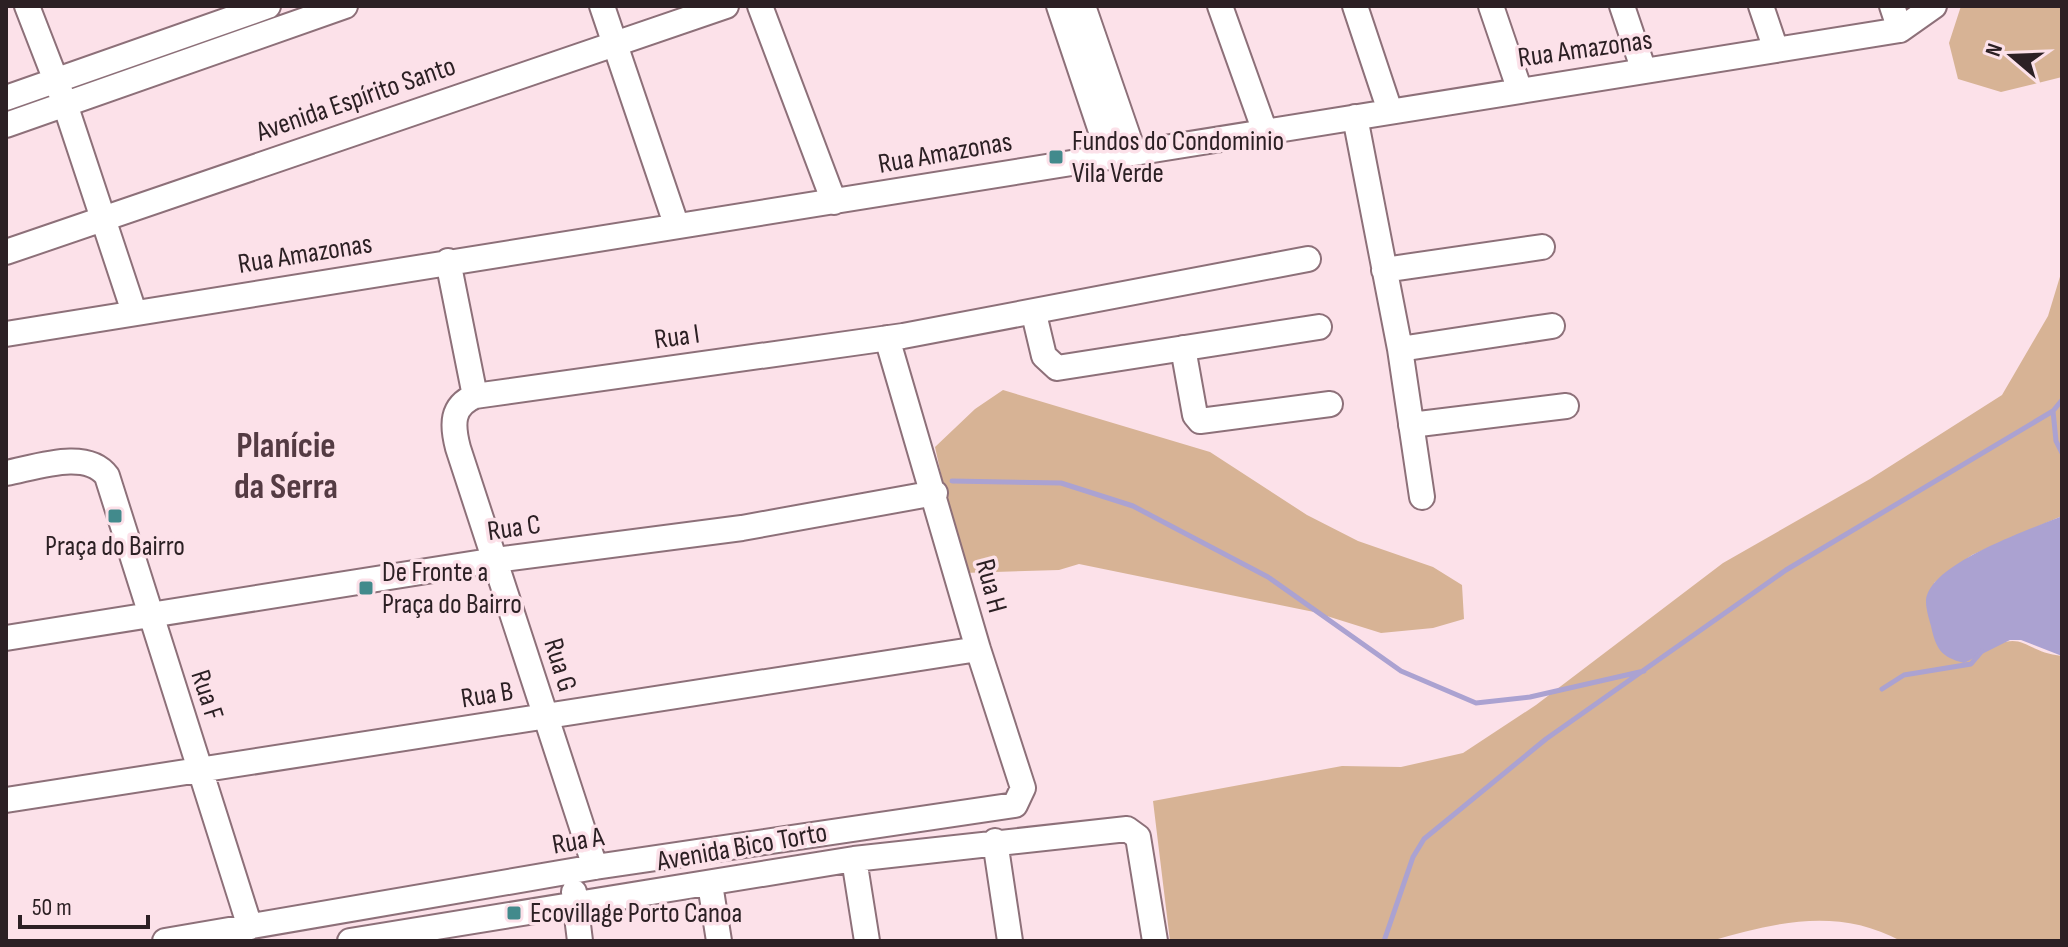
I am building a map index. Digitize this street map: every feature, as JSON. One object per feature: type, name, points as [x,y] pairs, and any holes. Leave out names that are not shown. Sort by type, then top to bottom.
[{"type":"street","points":[[27,6],[105,217],[134,312]]},
{"type":"street","points":[[6,98],[268,6]]},
{"type":"street","points":[[6,125],[345,6]]},
{"type":"street","points":[[602,6],[676,224]]},
{"type":"street","name":"Avenida Espírito Santo","points":[[6,252],[726,6]]},
{"type":"street","points":[[760,6],[834,202]]},
{"type":"street","points":[[1059,6],[1121,153]]},
{"type":"street","points":[[1083,6],[1121,153]]},
{"type":"street","points":[[1220,6],[1264,129]]},
{"type":"street","points":[[1355,6],[1390,111]]},
{"type":"street","points":[[1491,6],[1519,88]]},
{"type":"street","points":[[1622,6],[1644,71]]},
{"type":"street","points":[[1761,6],[1776,50]]},
{"type":"street","points":[[1892,6],[1900,30]]},
{"type":"street","name":"Rua Amazonas","points":[[6,334],[676,224],[834,202],[1519,88],[1900,30],[1934,6]]},
{"type":"street","points":[[1355,117],[1400,349],[1422,497]]},
{"type":"street","points":[[1384,270],[1542,247]]},
{"type":"street","name":"Rua I","points":[[475,396],[887,338],[1034,314],[1308,259]]},
{"type":"street","points":[[448,261],[475,396]]},
{"type":"street","points":[[1034,314],[1044,356],[1057,368],[1319,327]]},
{"type":"street","points":[[1400,349],[1552,326]]},
{"type":"street","name":"Rua H","points":[[887,338],[935,493],[978,649],[1023,788],[1018,802],[1004,808]]},
{"type":"street","points":[[1183,348],[1195,415],[1200,421],[1330,404]]},
{"type":"street","name":"Rua G","points":[[475,396],[457,410],[454,427],[545,717],[583,870],[576,905],[580,941]]},
{"type":"street","points":[[1411,425],[1566,406]]},
{"type":"street","name":"Rua F","points":[[6,473],[87,462],[103,470],[109,480],[250,927]]},
{"type":"street","name":"Rua C","points":[[6,638],[496,560],[742,528],[935,493]]},
{"type":"street","name":"Rua B","points":[[6,800],[978,649]]},
{"type":"street","points":[[1004,808],[1001,840],[1010,941]]},
{"type":"street","name":"Rua A","points":[[165,941],[583,870],[1004,808]]},
{"type":"street","name":"Avenida Bico Torto","points":[[350,941],[432,934],[576,905],[854,859],[1001,840],[1127,829],[1135,833],[1138,842],[1155,941]]},
{"type":"street","points":[[854,859],[867,941]]},
{"type":"street","points":[[710,884],[719,941]]},
{"type":"shaded area","points":[[1961,6],[2062,6],[2062,77],[2001,92],[1958,79],[1949,43]]},
{"type":"shaded area","points":[[2062,270],[2062,516],[1972,555],[1934,583],[1979,656],[2005,642],[2014,641],[2062,656],[2062,941],[1901,941],[1854,924],[1807,921],[1759,928],[1711,941],[1170,941],[1153,801],[1342,766],[1401,767],[1463,753],[1536,705],[1723,563],[1870,479],[2002,395],[2048,316]]},
{"type":"shaded area","points":[[1003,390],[1210,452],[1307,515],[1358,541],[1433,567],[1462,585],[1464,619],[1433,628],[1381,633],[1314,612],[1079,564],[1059,570],[963,573],[935,447],[975,409]]},
{"type":"shaded area","points":[[2062,516],[2062,656],[2021,640],[2010,640],[1964,663],[1945,655],[1935,641],[1927,611],[1926,602],[1931,588],[1943,574],[1961,562]]},
{"type":"waterway","points":[[1384,941],[1413,857],[1424,839],[1546,739],[1786,570],[2053,411],[2062,400]]},
{"type":"waterway","points":[[2053,411],[2056,441],[2062,453]]},
{"type":"waterway","points":[[952,481],[1061,483],[1133,506],[1268,577],[1401,671],[1476,703],[1530,697],[1644,671]]},
{"type":"waterway","points":[[1882,689],[1904,675],[1971,664],[1982,651]]},
{"type":"place","name":"Fundos do Condominio Vila Verde","points":[[1056,157]]},
{"type":"place","name":"Praça do Bairro","points":[[115,516]]},
{"type":"place","name":"De Fronte a Praça do Bairro","points":[[366,588]]},
{"type":"place","name":"Ecovillage Porto Canoa","points":[[514,913]]},
{"type":"district","name":"Planície da Serra","points":[[286,466]]}]
